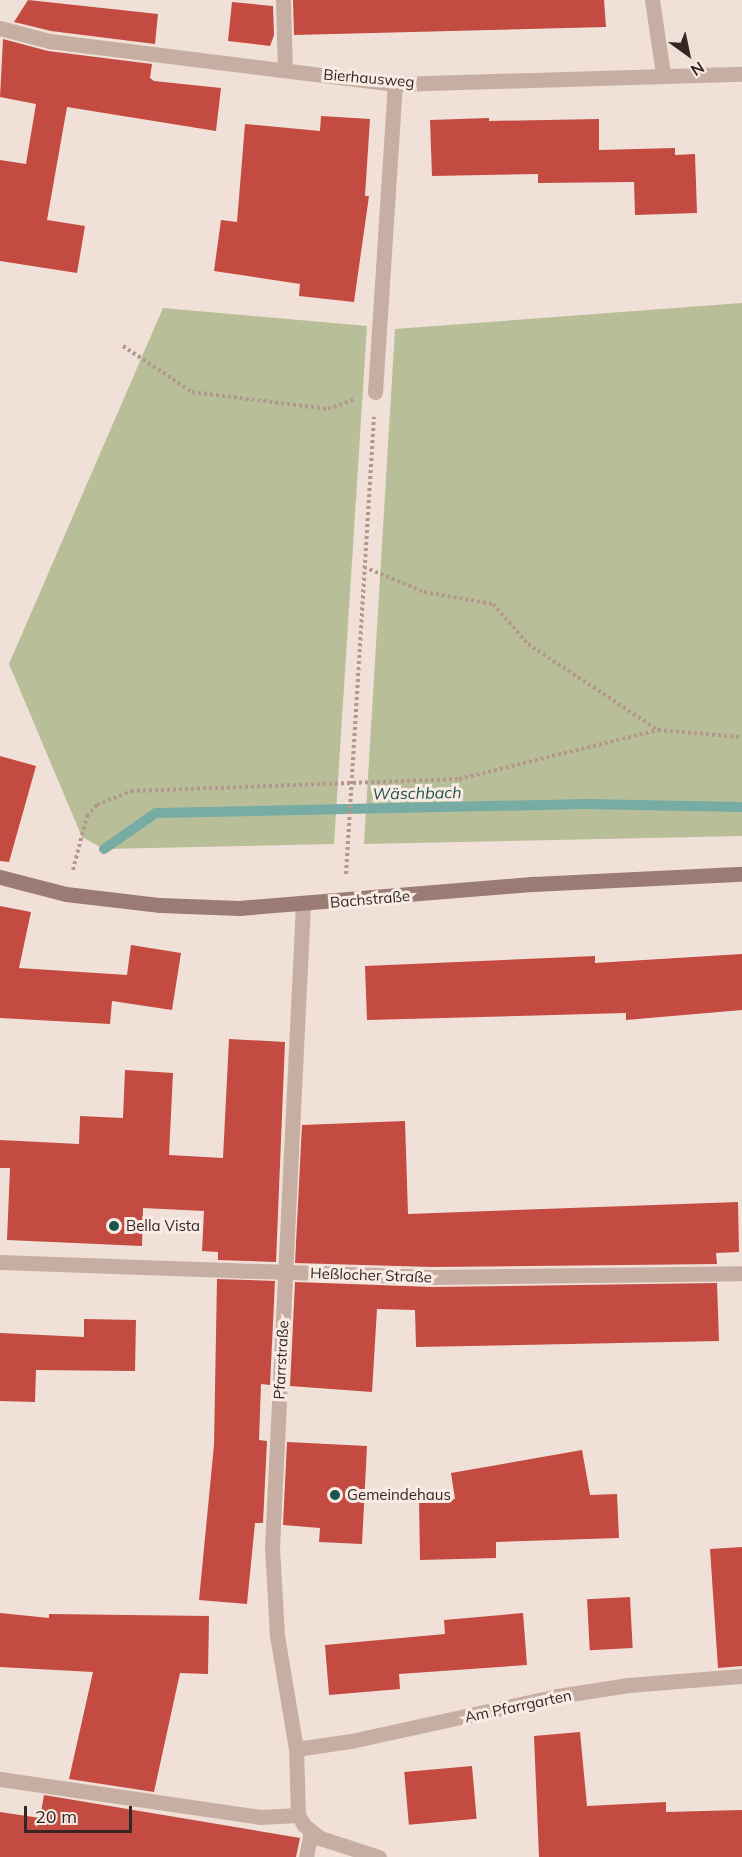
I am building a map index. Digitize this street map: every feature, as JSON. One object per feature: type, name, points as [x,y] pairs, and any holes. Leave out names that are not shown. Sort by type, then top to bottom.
[{"type":"street","points":[[283,0],[285,70]]},
{"type":"street","points":[[652,0],[663,74]]},
{"type":"street","name":"Bierhausweg","points":[[0,28],[49,41],[395,84],[663,74],[742,74]]},
{"type":"street","points":[[375,392],[395,84]]},
{"type":"street","name":"Bachstraße","points":[[0,877],[66,894],[160,905],[303,904],[534,884],[742,874]]},
{"type":"street","name":"Pfarrstraße","points":[[298,1815],[296,1749],[277,1636],[272,1547],[303,904]]},
{"type":"street","name":"Heßlocher Straße","points":[[0,1262],[432,1277],[742,1273]]},
{"type":"street","name":"Am Pfarrgarten","points":[[296,1749],[351,1742],[558,1696],[628,1685],[742,1676]]},
{"type":"street","points":[[0,1779],[260,1817],[298,1815],[311,1832],[327,1841],[379,1857]]},
{"type":"street","points":[[306,1857],[311,1832]]},
{"type":"path","points":[[123,346],[192,392],[328,409],[375,392],[346,831],[346,901]]},
{"type":"path","points":[[364,567],[424,592],[493,604],[528,644],[658,730]]},
{"type":"path","points":[[66,894],[87,816],[114,795],[154,789],[459,779],[658,730],[742,737]]},
{"type":"green space","points":[[742,303],[742,836],[364,844],[395,329]]},
{"type":"green space","points":[[163,308],[367,326],[334,844],[104,849],[82,837],[9,664]]},
{"type":"building","points":[[28,0],[158,14],[155,44],[51,31],[14,22]]},
{"type":"building","points":[[293,0],[604,0],[606,27],[294,35]]},
{"type":"building","points":[[232,2],[273,6],[274,35],[270,46],[228,41]]},
{"type":"building","points":[[3,39],[48,51],[152,64],[150,78],[154,81],[221,88],[216,131],[67,107],[47,220],[85,226],[77,273],[0,261],[0,160],[26,164],[36,104],[0,97]]},
{"type":"building","points":[[321,116],[370,119],[365,196],[369,196],[354,302],[299,296],[300,284],[214,271],[221,220],[237,222],[245,124],[320,131]]},
{"type":"building","points":[[489,118],[489,121],[599,119],[599,150],[675,148],[675,155],[695,154],[697,213],[635,215],[634,182],[538,183],[538,174],[432,176],[430,120]]},
{"type":"building","points":[[0,756],[36,766],[9,862],[0,861]]},
{"type":"building","points":[[0,906],[31,912],[19,968],[127,975],[131,945],[181,953],[172,1010],[112,1001],[110,1024],[0,1018]]},
{"type":"building","points":[[742,954],[742,1010],[626,1020],[626,1013],[367,1020],[365,966],[595,956],[595,963]]},
{"type":"building","points":[[229,1039],[285,1042],[276,1262],[218,1260],[218,1252],[202,1251],[204,1211],[143,1208],[142,1246],[7,1240],[10,1168],[0,1168],[0,1140],[79,1144],[80,1116],[123,1118],[125,1070],[173,1073],[169,1155],[223,1158]]},
{"type":"building","points":[[405,1121],[408,1214],[738,1202],[739,1252],[716,1253],[717,1264],[432,1267],[295,1263],[302,1125]]},
{"type":"building","points":[[217,1279],[275,1281],[270,1385],[261,1384],[259,1440],[267,1441],[263,1523],[255,1523],[247,1604],[199,1600],[214,1445]]},
{"type":"building","points":[[295,1282],[432,1287],[717,1283],[719,1341],[416,1347],[415,1310],[377,1309],[372,1392],[290,1386]]},
{"type":"building","points":[[84,1319],[136,1320],[135,1371],[36,1370],[35,1402],[0,1401],[0,1333],[84,1337]]},
{"type":"building","name":"Gemeindehaus","points":[[287,1442],[367,1446],[362,1544],[319,1542],[320,1528],[283,1525]]},
{"type":"building","points":[[582,1450],[590,1495],[617,1494],[619,1538],[496,1542],[496,1558],[420,1560],[419,1500],[455,1499],[451,1473]]},
{"type":"building","points":[[742,1547],[742,1666],[718,1668],[710,1549]]},
{"type":"building","points":[[630,1597],[633,1648],[590,1650],[587,1599]]},
{"type":"building","points":[[0,1613],[49,1618],[49,1614],[209,1616],[208,1674],[180,1673],[154,1792],[69,1779],[93,1672],[0,1667]]},
{"type":"building","points":[[523,1613],[527,1665],[399,1674],[400,1689],[329,1695],[325,1645],[445,1634],[444,1620]]},
{"type":"building","points":[[580,1732],[587,1806],[666,1802],[666,1812],[742,1810],[742,1857],[539,1857],[534,1736]]},
{"type":"building","points":[[472,1766],[477,1819],[409,1825],[404,1772]]},
{"type":"building","points":[[44,1795],[300,1838],[296,1857],[0,1857],[0,1812],[40,1818]]},
{"type":"waterway","name":"Wäschbach","points":[[104,849],[156,813],[586,804],[742,807]]},
{"type":"place","name":"Bella Vista","points":[[114,1226]]},
{"type":"place","name":"Gemeindehaus","points":[[335,1495]]}]
